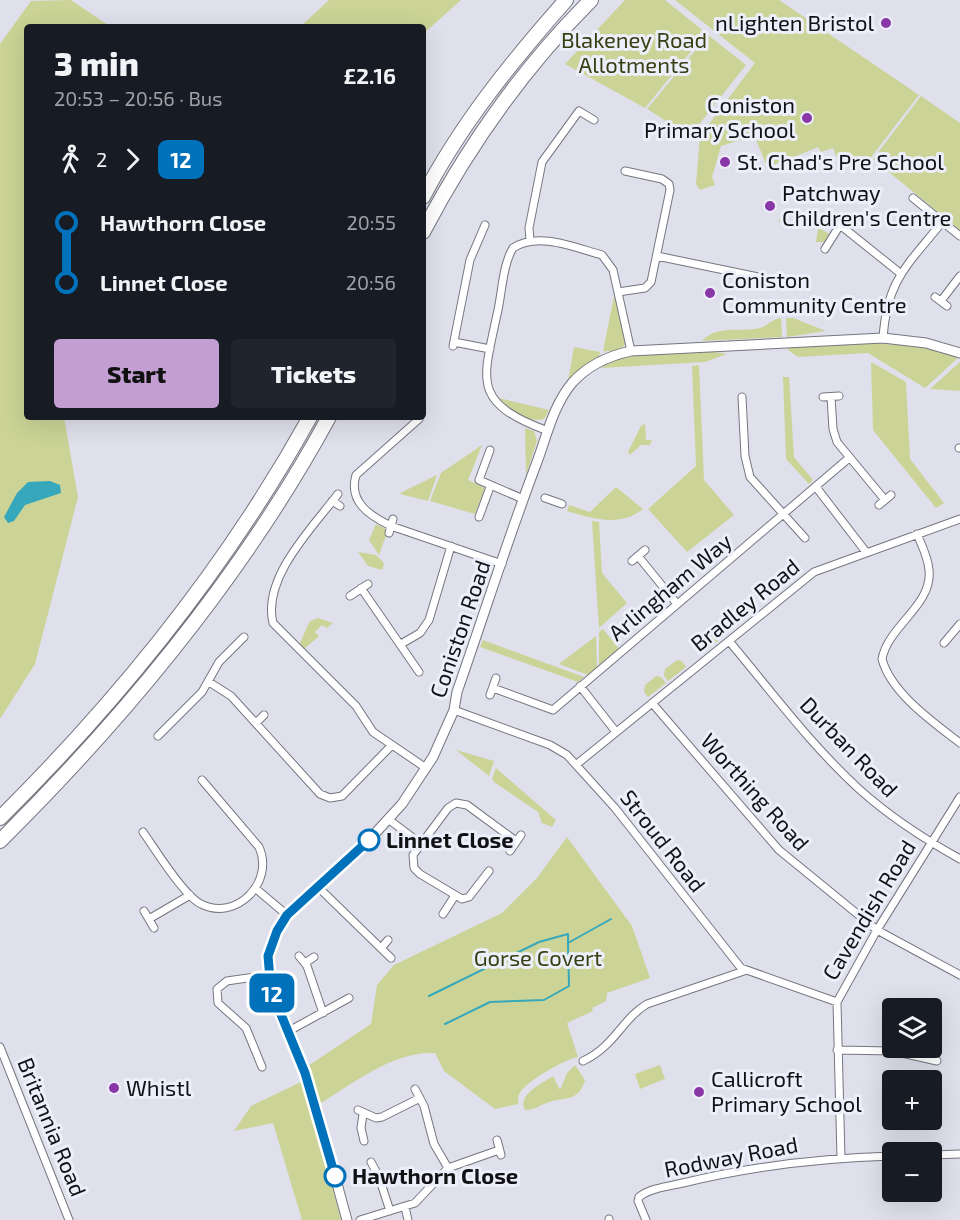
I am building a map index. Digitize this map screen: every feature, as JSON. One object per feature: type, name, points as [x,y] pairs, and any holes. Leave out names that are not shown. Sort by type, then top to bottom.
[{"type":"highway","points":[[426,192],[462,132],[502,77],[566,0]]},
{"type":"highway","points":[[426,226],[440,200],[515,87],[591,0]]},
{"type":"highway","points":[[0,818],[87,726],[161,639],[207,579],[308,420]]},
{"type":"highway","points":[[0,842],[52,790],[116,719],[187,632],[233,570],[327,420]]},
{"type":"street","points":[[530,240],[532,209],[543,159],[579,111],[594,120]]},
{"type":"street","points":[[618,292],[648,285],[657,256],[669,184],[662,179],[625,171]]},
{"type":"street","points":[[913,198],[960,236]]},
{"type":"street","points":[[830,217],[900,273]]},
{"type":"street","points":[[883,338],[887,302],[900,273],[943,221]]},
{"type":"street","points":[[825,249],[840,225]]},
{"type":"street","points":[[481,228],[470,260],[453,344],[489,350]]},
{"type":"street","points":[[548,430],[512,417],[491,395],[486,377],[489,350],[510,253],[519,244],[530,240],[602,255],[611,264],[631,351]]},
{"type":"street","points":[[657,256],[758,277]]},
{"type":"street","points":[[941,301],[960,276]]},
{"type":"street","name":"Coniston Road","points":[[347,1220],[308,1084],[271,990],[268,975],[270,948],[287,915],[388,819],[426,768],[454,710],[457,692],[523,499],[560,400],[581,374],[600,361],[631,351],[883,338],[926,343],[960,353]]},
{"type":"street","points":[[742,397],[748,469],[755,484],[805,538]]},
{"type":"street","points":[[831,397],[833,429],[837,442],[885,500]]},
{"type":"street","points":[[410,421],[356,475],[354,483],[357,501],[376,519],[391,526],[502,564]]},
{"type":"street","points":[[490,450],[479,480],[489,487],[523,499]]},
{"type":"street","name":"Arlingham Way","points":[[496,678],[491,692],[553,710],[849,458]]},
{"type":"street","points":[[478,517],[489,487]]},
{"type":"street","points":[[816,488],[866,552]]},
{"type":"street","points":[[338,494],[279,575],[271,597],[270,609],[273,623],[356,706],[373,732],[426,768]]},
{"type":"street","points":[[545,498],[562,504]]},
{"type":"street","points":[[332,501],[340,506]]},
{"type":"street","name":"Bradley Road","points":[[577,764],[814,572],[960,519]]},
{"type":"street","points":[[917,534],[928,561],[928,585],[919,602],[888,641],[882,659],[888,675],[901,691],[960,743]]},
{"type":"street","points":[[401,644],[420,633],[429,620],[451,546]]},
{"type":"street","points":[[632,561],[645,550]]},
{"type":"street","points":[[638,556],[677,604]]},
{"type":"street","points":[[350,596],[365,586],[417,669],[423,661]]},
{"type":"street","points":[[944,643],[960,624]]},
{"type":"street","points":[[163,734],[209,682],[219,662],[244,637]]},
{"type":"street","name":"Durban Road","points":[[729,641],[818,746],[859,788],[930,843],[960,859]]},
{"type":"street","points":[[309,661],[315,654]]},
{"type":"street","points":[[209,682],[231,696],[320,794],[327,798],[342,796],[391,746]]},
{"type":"street","points":[[580,686],[616,732]]},
{"type":"street","name":"Worthing Road","points":[[652,703],[779,850],[877,930],[960,975]]},
{"type":"street","name":"Stroud Road","points":[[454,710],[550,745],[577,764],[744,971]]},
{"type":"street","points":[[256,723],[264,715]]},
{"type":"street","points":[[143,832],[190,895],[200,904],[226,909],[236,906],[255,888],[265,864],[259,847],[202,780]]},
{"type":"street","points":[[201,795],[208,788]]},
{"type":"street","name":"Cavendish Road","points":[[841,1158],[837,1002],[877,930],[960,797]]},
{"type":"street","points":[[489,872],[469,897],[462,899],[454,897],[414,868],[413,855],[448,808],[456,803],[467,805],[519,838],[510,851]]},
{"type":"street","points":[[388,819],[420,843]]},
{"type":"street","points":[[145,851],[152,845]]},
{"type":"street","points":[[318,887],[336,908],[392,958]]},
{"type":"street","points":[[255,888],[287,915]]},
{"type":"street","points":[[149,919],[190,895]]},
{"type":"street","points":[[443,914],[454,897]]},
{"type":"street","points":[[144,911],[154,928]]},
{"type":"street","points":[[382,948],[388,940]]},
{"type":"street","points":[[299,956],[305,963],[323,1012]]},
{"type":"street","points":[[305,963],[314,957]]},
{"type":"street","points":[[583,1061],[613,1041],[638,1010],[647,1004],[744,971],[837,1002]]},
{"type":"street","points":[[217,989],[227,981],[268,975]]},
{"type":"street","points":[[209,984],[217,989]]},
{"type":"street","points":[[217,989],[218,1003],[246,1028],[260,1063],[249,1063]]},
{"type":"street","points":[[287,1032],[349,998]]},
{"type":"street","name":"Britannia Road","points":[[0,1047],[69,1220]]},
{"type":"street","points":[[837,1050],[882,1050]]},
{"type":"street","points":[[927,1058],[937,1061]]},
{"type":"street","points":[[415,1089],[426,1112],[430,1134],[448,1168]]},
{"type":"street","points":[[364,1141],[360,1112],[376,1118],[389,1116],[420,1098]]},
{"type":"street","points":[[360,1220],[405,1207],[423,1198],[448,1168],[500,1153],[497,1140]]},
{"type":"street","points":[[942,1155],[960,1154]]},
{"type":"street","name":"Rodway Road","points":[[646,1220],[638,1201],[643,1194],[748,1167],[882,1156]]},
{"type":"street","points":[[371,1162],[379,1177],[390,1211]]},
{"type":"street","points":[[405,1207],[408,1220]]},
{"type":"green space","points":[[71,0],[107,24],[24,24],[24,420],[65,420],[78,497],[35,664],[0,719],[0,44],[31,1]]},
{"type":"green space","points":[[329,0],[461,0],[426,31],[426,24],[303,24]]},
{"type":"green space","name":"Blakeney Road Allotments","points":[[625,0],[665,0],[706,33],[645,108],[565,64]]},
{"type":"green space","name":"Coniston Primary School","points":[[675,0],[779,0],[919,95],[862,169],[840,166],[833,148],[821,152],[818,147],[794,157],[786,156],[781,162],[767,167],[753,132],[747,134],[747,138],[721,146],[712,177],[715,185],[700,190],[696,184],[700,136],[755,63]]},
{"type":"green space","points":[[708,35],[746,65],[690,136],[647,109]]},
{"type":"green space","points":[[921,96],[960,123],[960,230],[873,159]]},
{"type":"green space","points":[[780,219],[823,230],[830,235],[824,242],[816,242],[818,229],[779,222]]},
{"type":"green space","points":[[614,296],[626,343],[616,350],[603,351]]},
{"type":"green space","points":[[781,318],[782,337],[702,341],[715,332],[760,328]]},
{"type":"green space","points":[[786,318],[793,318],[826,331],[787,337]]},
{"type":"green space","points":[[865,343],[918,346],[959,357],[925,388],[868,353],[798,357],[788,350],[788,346]]},
{"type":"green space","points":[[574,347],[600,352],[599,357],[573,374],[568,381]]},
{"type":"green space","points":[[707,351],[727,354],[705,362],[601,368],[625,357],[652,353]]},
{"type":"green space","points":[[871,362],[906,382],[910,459],[944,503],[936,508],[873,430]]},
{"type":"green space","points":[[960,362],[960,391],[930,389]]},
{"type":"green space","points":[[699,365],[704,480],[734,515],[687,552],[648,509],[696,466],[692,366]]},
{"type":"green space","points":[[783,377],[789,377],[794,457],[813,480],[809,484],[786,459]]},
{"type":"green space","points":[[499,398],[549,410],[544,419],[525,418],[513,412]]},
{"type":"green space","points":[[645,424],[646,440],[652,440],[650,445],[641,445],[630,455],[628,452],[641,426]]},
{"type":"green space","points":[[525,428],[534,431],[537,441],[526,475]]},
{"type":"green space","points":[[482,445],[468,480],[485,488],[475,514],[430,501],[441,473]]},
{"type":"green space","points":[[437,475],[428,501],[400,494],[402,492]]},
{"type":"green space","points":[[616,487],[643,509],[634,515],[616,520],[597,519],[567,511],[569,505],[590,512]]},
{"type":"green space","points":[[592,521],[599,522],[602,573],[627,603],[599,628]]},
{"type":"green space","points":[[376,524],[388,530],[379,555],[369,540]]},
{"type":"green space","points":[[358,552],[376,555],[384,563],[382,570],[368,566]]},
{"type":"green space","points":[[318,618],[333,623],[327,628],[322,625],[315,632],[319,636],[304,649],[299,645],[310,621]]},
{"type":"green space","points":[[603,629],[619,649],[599,665],[599,632]]},
{"type":"green space","points":[[713,630],[718,630],[723,636],[706,651],[702,645],[702,639]]},
{"type":"green space","points":[[596,636],[597,667],[588,675],[559,664]]},
{"type":"green space","points":[[483,640],[584,677],[578,682],[480,647]]},
{"type":"green space","points":[[677,660],[682,661],[686,667],[668,681],[664,676],[665,669]]},
{"type":"green space","points":[[656,676],[661,677],[666,683],[648,697],[644,692],[645,685]]},
{"type":"green space","points":[[456,750],[494,761],[489,776]]},
{"type":"green space","points":[[496,768],[556,820],[552,827],[542,823],[538,812],[494,782],[492,779]]},
{"type":"green space","name":"Gorse Covert","points":[[567,837],[632,926],[650,978],[607,993],[606,1001],[592,1008],[593,1011],[567,1023],[578,1057],[555,1066],[529,1083],[519,1094],[518,1104],[495,1109],[444,1071],[435,1053],[404,1057],[389,1063],[319,1104],[308,1066],[371,1024],[377,985],[394,965],[502,913],[537,878]]},
{"type":"green space","points":[[575,1065],[585,1080],[579,1092],[571,1097],[525,1110],[523,1104],[527,1094],[553,1076],[560,1090],[567,1073]]},
{"type":"green space","points":[[660,1065],[665,1079],[640,1089],[635,1074]]},
{"type":"green space","points":[[303,1081],[341,1220],[302,1220],[273,1123],[234,1131],[251,1106]]},
{"type":"water","points":[[50,481],[60,485],[61,493],[25,505],[14,521],[8,523],[4,517],[17,493],[28,482]]},
{"type":"waterway","points":[[429,996],[539,942],[568,934],[568,943],[611,919]]},
{"type":"waterway","points":[[445,1024],[490,1002],[544,1000],[569,986],[568,943]]},
{"type":"bus line","name":"12","points":[[335,1176],[305,1073],[271,990],[268,956],[277,931],[287,915],[369,840]]},
{"type":"place","name":"nLighten Bristol","points":[[886,23]]},
{"type":"place","name":"Coniston Primary School","points":[[807,118]]},
{"type":"place","name":"St. Chad's Pre School","points":[[725,162]]},
{"type":"place","name":"Patchway Children's Centre","points":[[770,206]]},
{"type":"place","name":"Coniston Community Centre","points":[[710,293]]},
{"type":"place","name":"Linnet Close","points":[[369,840]]},
{"type":"place","name":"Whistl","points":[[114,1088]]},
{"type":"place","name":"Callicroft Primary School","points":[[699,1092]]},
{"type":"place","name":"Hawthorn Close","points":[[335,1176]]}]
